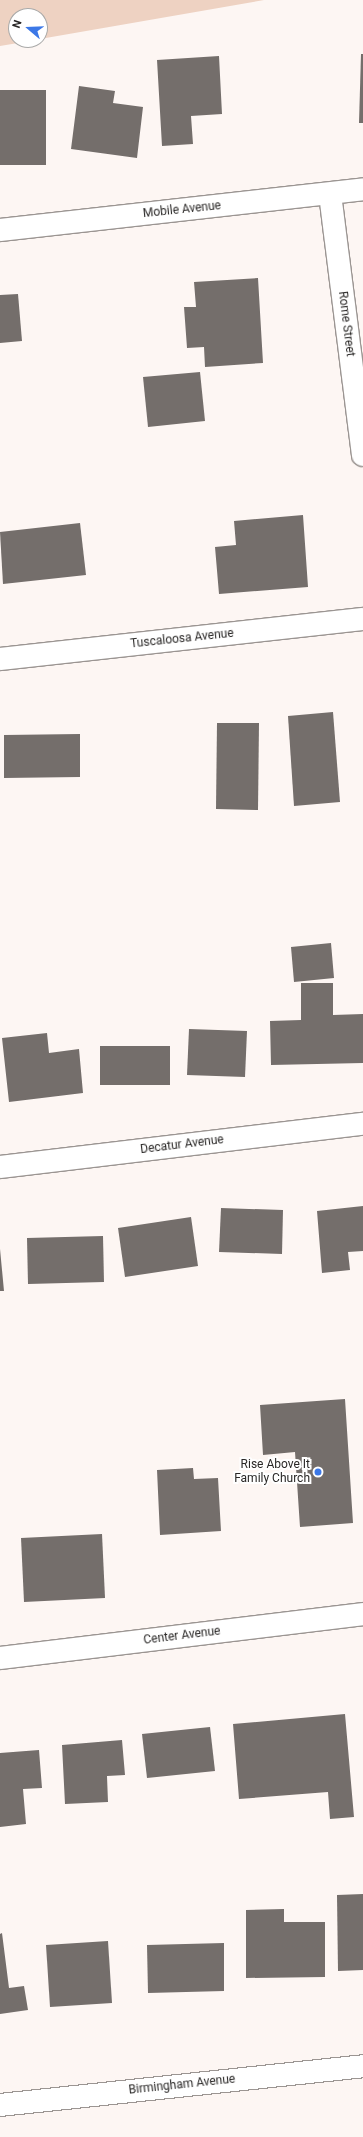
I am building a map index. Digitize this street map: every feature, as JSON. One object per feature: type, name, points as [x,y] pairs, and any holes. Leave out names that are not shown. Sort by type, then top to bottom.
[{"type":"street","name":"Mobile Avenue","points":[[0,230],[330,194],[363,189]]},
{"type":"street","name":"Rome Street","points":[[330,194],[363,455]]},
{"type":"street","name":"Tuscaloosa Avenue","points":[[0,659],[363,619]]},
{"type":"street","name":"Decatur Avenue","points":[[0,1167],[363,1124]]},
{"type":"street","name":"Center Avenue","points":[[0,1658],[363,1614]]},
{"type":"street","name":"Birmingham Avenue","points":[[0,2105],[363,2066]]},
{"type":"shaded area","points":[[0,0],[264,0],[48,38],[48,8],[8,8],[8,45],[0,46]]},
{"type":"building","points":[[361,54],[363,54],[363,123],[359,123]]},
{"type":"building","points":[[219,56],[222,114],[191,116],[193,144],[162,146],[157,60]]},
{"type":"building","points":[[79,86],[115,91],[113,103],[143,107],[137,158],[71,149]]},
{"type":"building","points":[[0,90],[46,90],[46,165],[0,165]]},
{"type":"building","points":[[258,278],[263,363],[205,367],[204,347],[187,348],[184,307],[196,307],[194,282]]},
{"type":"building","points":[[18,294],[22,341],[0,343],[0,295]]},
{"type":"building","points":[[200,372],[205,421],[148,427],[143,377]]},
{"type":"building","points":[[303,515],[308,587],[219,594],[215,547],[236,545],[234,521]]},
{"type":"building","points":[[80,523],[86,575],[3,584],[0,532]]},
{"type":"building","points":[[333,712],[340,802],[294,806],[288,716]]},
{"type":"building","points":[[217,723],[259,723],[258,810],[216,809]]},
{"type":"building","points":[[80,734],[80,777],[4,778],[4,735]]},
{"type":"building","points":[[331,943],[334,978],[294,982],[291,947]]},
{"type":"building","points":[[301,983],[333,983],[333,1015],[363,1014],[363,1063],[271,1065],[270,1021],[301,1020]]},
{"type":"building","points":[[189,1029],[247,1031],[245,1077],[187,1075]]},
{"type":"building","points":[[47,1033],[49,1053],[79,1049],[83,1093],[9,1102],[2,1038]]},
{"type":"building","points":[[100,1046],[170,1046],[170,1085],[100,1085]]},
{"type":"building","points":[[363,1206],[363,1251],[348,1252],[350,1270],[322,1273],[317,1211]]},
{"type":"building","points":[[221,1208],[283,1210],[282,1254],[219,1252]]},
{"type":"building","points":[[191,1217],[198,1266],[125,1277],[118,1228]]},
{"type":"building","points":[[103,1236],[104,1282],[28,1284],[27,1238]]},
{"type":"building","points":[[0,1249],[4,1291],[0,1291]]},
{"type":"building","points":[[345,1399],[353,1523],[300,1527],[295,1452],[263,1455],[260,1405]]},
{"type":"building","points":[[193,1468],[194,1479],[218,1478],[221,1531],[160,1535],[157,1470]]},
{"type":"building","points":[[102,1534],[105,1598],[24,1602],[21,1538]]},
{"type":"building","points":[[345,1714],[354,1817],[330,1819],[328,1792],[239,1799],[233,1724]]},
{"type":"building","points":[[210,1727],[215,1771],[147,1778],[142,1734]]},
{"type":"building","points":[[122,1740],[125,1775],[107,1776],[108,1802],[65,1804],[62,1745]]},
{"type":"building","points":[[39,1750],[42,1788],[23,1789],[26,1824],[0,1827],[0,1753]]},
{"type":"building","points":[[363,1894],[363,1970],[338,1971],[337,1895]]},
{"type":"building","points":[[284,1909],[284,1922],[325,1922],[325,1977],[246,1978],[246,1910]]},
{"type":"building","points":[[2,1933],[9,1988],[24,1986],[28,2010],[0,2014],[0,1934]]},
{"type":"building","points":[[108,1941],[112,2003],[50,2007],[46,1945]]},
{"type":"building","points":[[224,1943],[224,1991],[148,1993],[147,1945]]},
{"type":"place","name":"Rise Above It Family Church","points":[[318,1472]]}]
